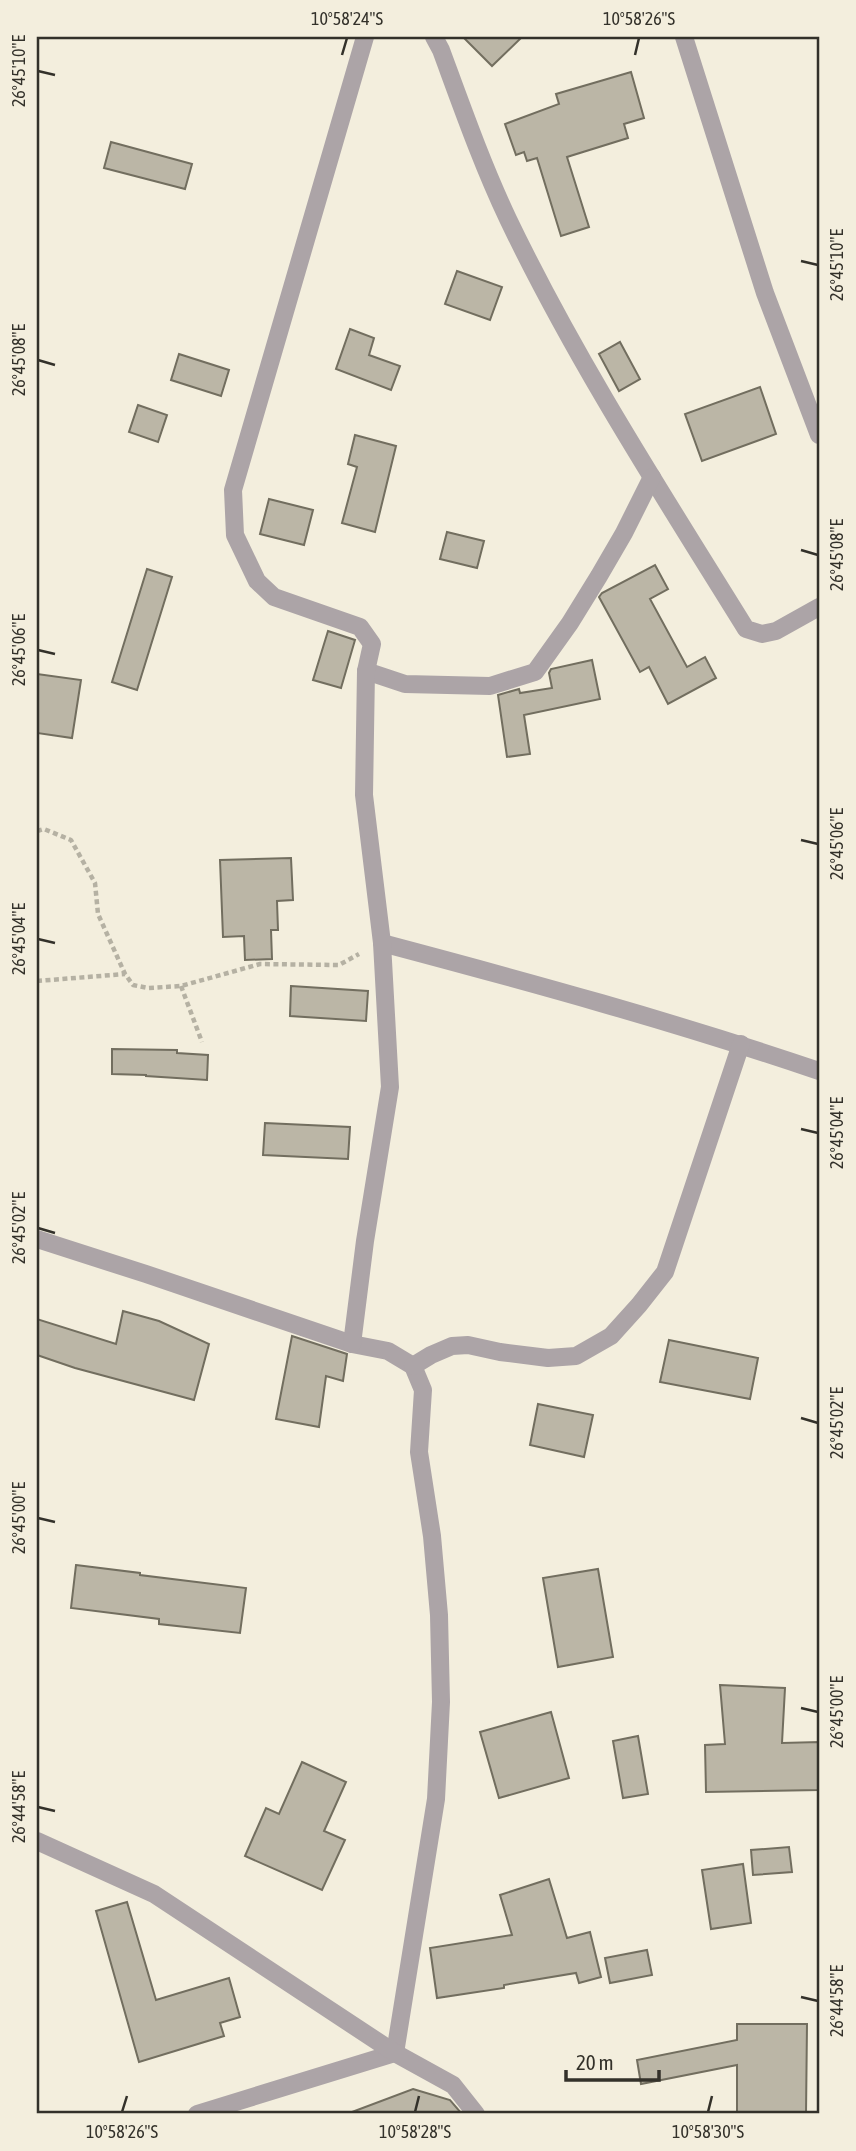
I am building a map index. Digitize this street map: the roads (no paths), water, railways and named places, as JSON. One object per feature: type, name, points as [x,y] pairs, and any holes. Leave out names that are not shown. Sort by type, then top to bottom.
[{"type":"street","points":[[352,1344],[365,1241],[390,1087],[382,943],[364,795],[366,671],[372,644],[360,627],[275,597],[257,581],[235,535],[233,490],[365,37]]},
{"type":"street","points":[[434,37],[508,218],[561,322],[746,629],[762,634],[776,631],[819,607]]},
{"type":"street","points":[[684,37],[765,293],[819,435]]},
{"type":"street","points":[[366,671],[405,684],[490,686],[535,672],[599,576],[652,477]]},
{"type":"street","points":[[382,943],[557,989],[741,1044],[819,1071]]},
{"type":"street","points":[[413,1366],[452,1346],[468,1345],[548,1358],[576,1356],[611,1336],[639,1306],[664,1272],[741,1044]]},
{"type":"street","points":[[37,1240],[352,1344],[388,1351],[413,1366],[423,1390],[419,1452],[432,1536],[439,1615],[441,1702],[436,1799],[395,2053]]},
{"type":"street","points":[[37,1841],[153,1894],[395,2053],[453,2085],[476,2114]]},
{"type":"street","points":[[197,2114],[395,2053]]}]
